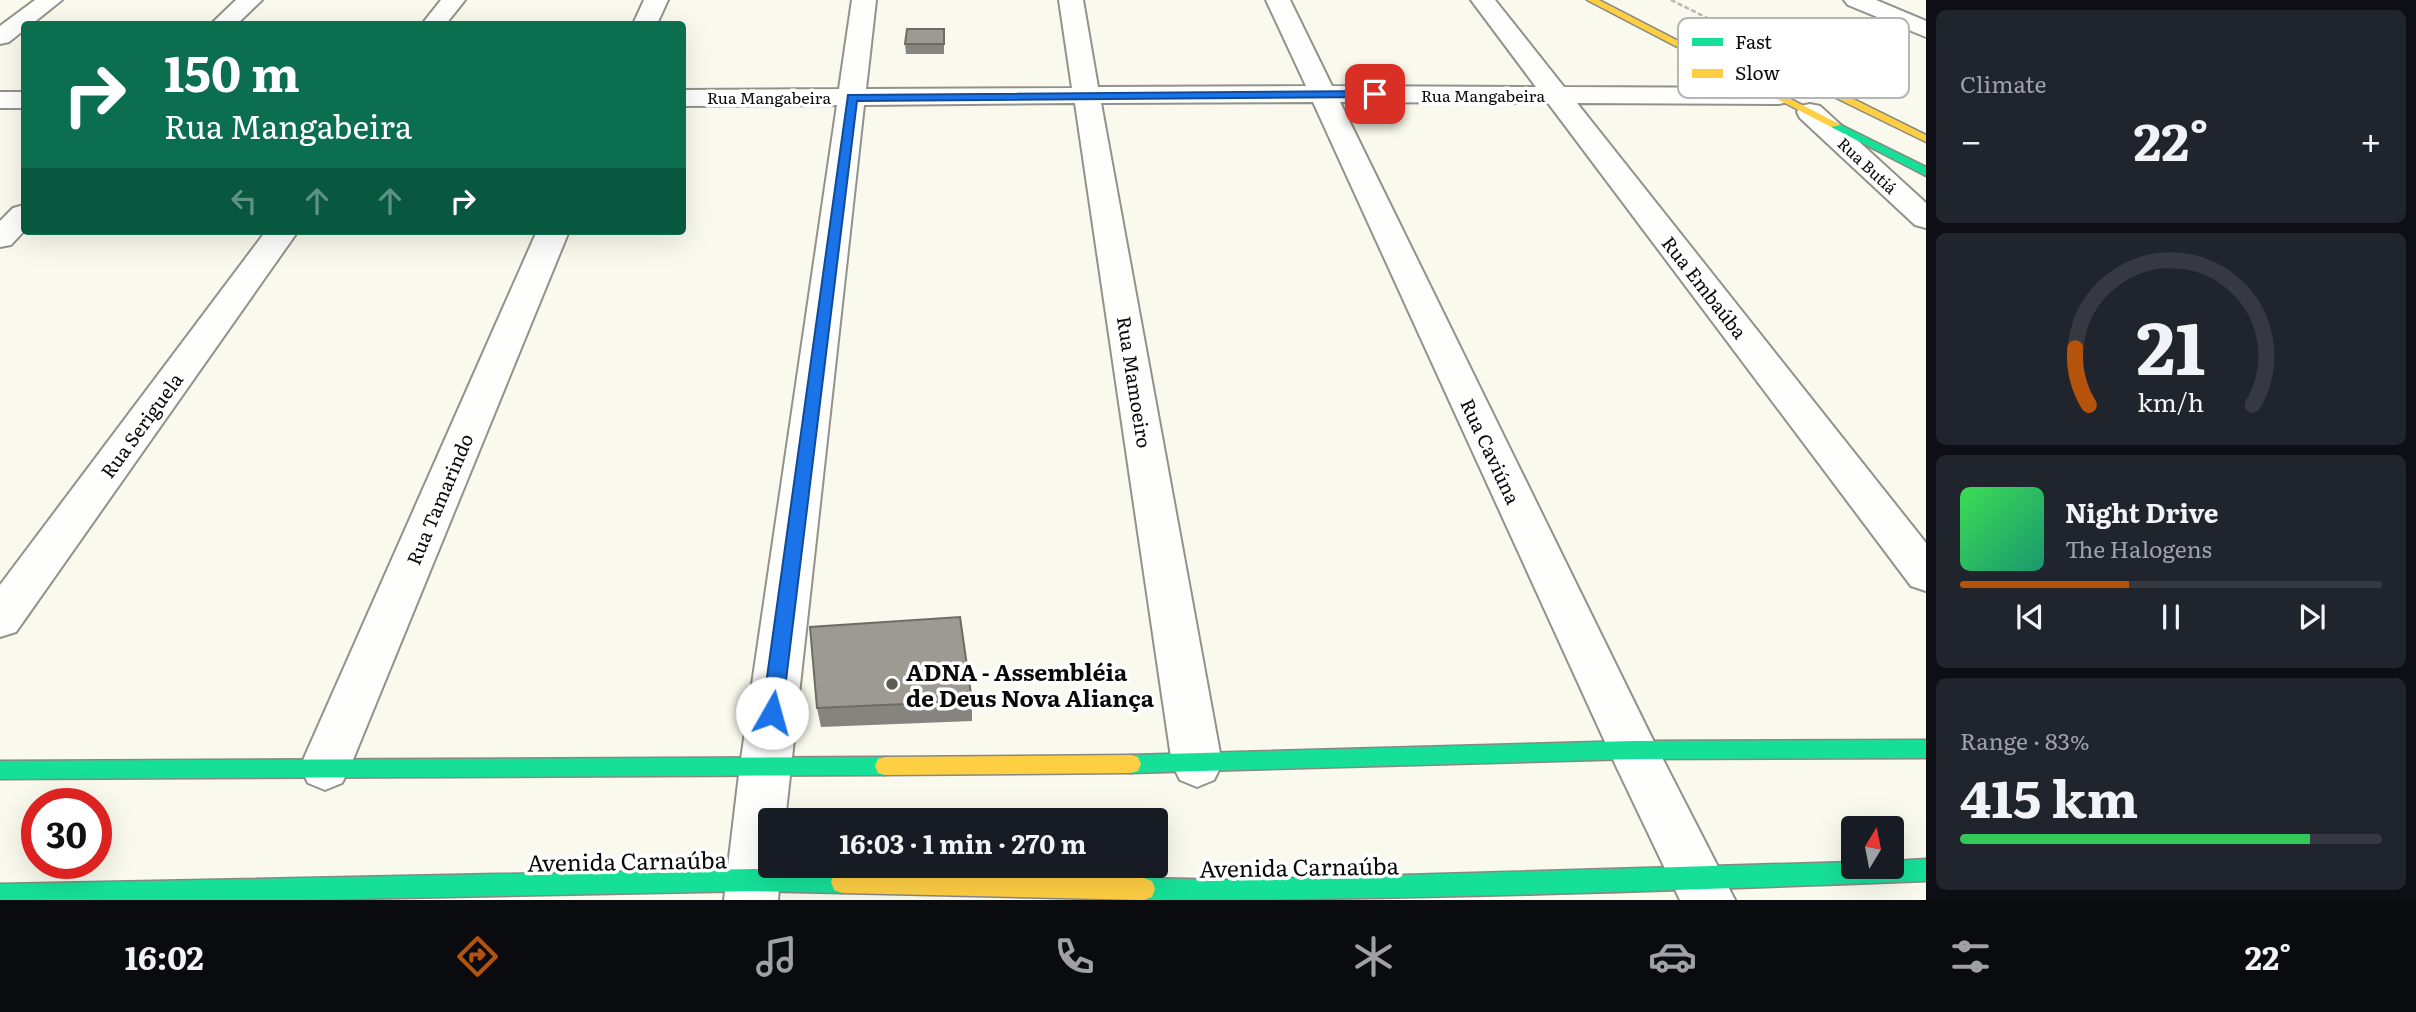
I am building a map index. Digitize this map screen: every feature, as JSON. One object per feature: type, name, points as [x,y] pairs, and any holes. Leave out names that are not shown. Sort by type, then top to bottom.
[{"type":"street","points":[[22,21],[50,0]]},
{"type":"street","points":[[226,21],[250,0]]},
{"type":"street","points":[[436,21],[453,0]]},
{"type":"street","points":[[646,21],[656,0]]},
{"type":"street","points":[[753,890],[765,766],[864,0]]},
{"type":"street","name":"Rua Mamoeiro","points":[[1072,0],[1197,764]]},
{"type":"street","name":"Rua Caviúna","points":[[1278,0],[1633,750],[1703,890]]},
{"type":"street","name":"Rua Embaúba","points":[[1483,0],[1926,574]]},
{"type":"street","points":[[1592,0],[1678,44]]},
{"type":"street","points":[[1856,0],[1898,18]]},
{"type":"street","points":[[0,37],[21,21]]},
{"type":"street","points":[[1909,23],[1926,30]]},
{"type":"street","name":"Rua Mangabeira","points":[[686,97],[1678,96]]},
{"type":"street","points":[[1783,98],[1926,172]]},
{"type":"street","points":[[1843,98],[1926,139]]},
{"type":"street","points":[[0,100],[21,100]]},
{"type":"street","name":"Rua Butiá","points":[[1810,111],[1926,219]]},
{"type":"street","points":[[0,238],[21,217]]},
{"type":"street","name":"Rua Seriguela","points":[[0,619],[279,235]]},
{"type":"street","name":"Rua Tamarindo","points":[[325,767],[551,235]]},
{"type":"street","points":[[0,770],[1197,764],[1633,750],[1926,749]]},
{"type":"street","name":"Avenida Carnaúba","points":[[0,895],[274,896],[753,890],[1232,896],[1703,890],[1926,870]]},
{"type":"building","points":[[907,29],[944,29],[944,44],[905,44]]},
{"type":"building","name":"ADNA - Assembléia de Deus Nova Aliança","points":[[960,617],[972,701],[817,708],[810,627]]},
{"type":"traffic: fast","points":[[1835,125],[1926,172]]},
{"type":"traffic: fast","points":[[1131,764],[1633,750],[1926,749]]},
{"type":"traffic: fast","points":[[0,770],[885,766]]},
{"type":"traffic: fast","points":[[1144,889],[1231,891],[1698,879],[1926,870]]},
{"type":"traffic: fast","points":[[0,895],[754,880],[842,882]]},
{"type":"traffic: slow","points":[[1592,0],[1678,44]]},
{"type":"traffic: slow","points":[[1783,98],[1835,125]]},
{"type":"traffic: slow","points":[[1843,98],[1926,139]]},
{"type":"traffic: slow","points":[[885,766],[1131,764]]},
{"type":"traffic: slow","points":[[842,882],[1144,889]]},
{"type":"place","name":"ADNA - Assembléia de Deus Nova Aliança","points":[[892,684]]},
{"type":"route","points":[[772,713],[852,97],[1375,94]]}]
